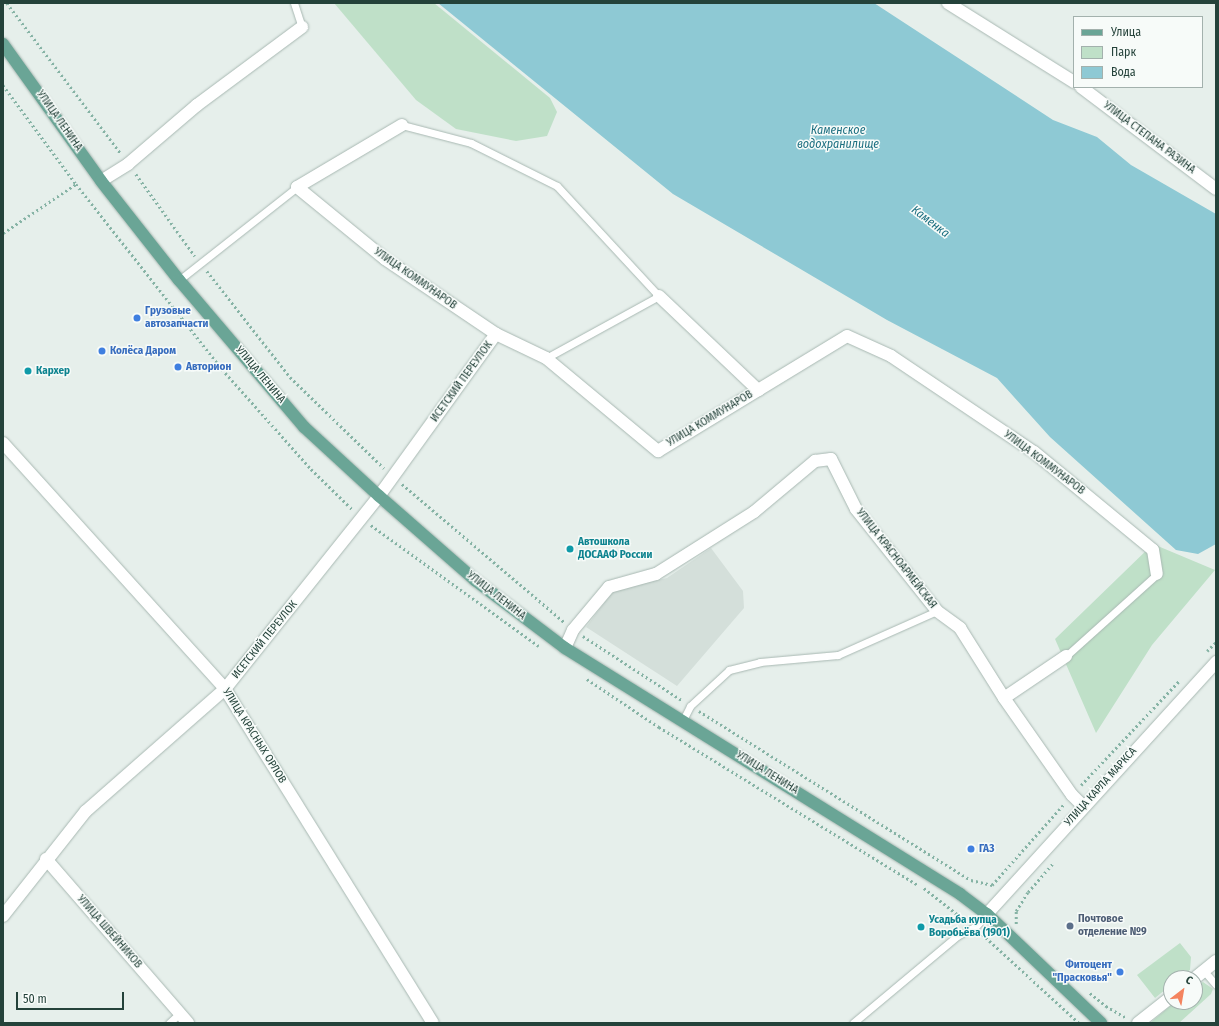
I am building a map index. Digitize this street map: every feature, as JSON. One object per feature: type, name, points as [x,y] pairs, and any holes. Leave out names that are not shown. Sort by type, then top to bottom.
[{"type":"main road","name":"УЛИЦА ЛЕНИНА","points":[[3,44],[101,181],[179,280],[304,427],[379,496],[475,580],[565,648],[682,722],[928,873],[987,914],[1101,1023]]},
{"type":"street","points":[[948,3],[1073,81]]},
{"type":"street","points":[[101,181],[128,164],[197,105],[302,27]]},
{"type":"street","name":"УЛИЦА СТЕПАНА РАЗИНА","points":[[1082,88],[1216,189]]},
{"type":"street","points":[[297,187],[402,125]]},
{"type":"street","name":"УЛИЦА КОММУНАРОВ","points":[[297,187],[385,259],[496,334],[546,358],[658,451],[847,336],[891,356],[1034,452],[1153,550],[1157,574]]},
{"type":"street","points":[[659,296],[758,390]]},
{"type":"street","name":"ИСЕТСКИЙ ПЕРЕУЛОК","points":[[3,916],[46,859],[86,811],[226,689],[394,477],[496,334]]},
{"type":"street","name":"УЛИЦА КРАСНЫХ ОРЛОВ","points":[[3,443],[226,689],[433,1023]]},
{"type":"street","name":"УЛИЦА КРАСНОАРМЕЙСКАЯ","points":[[565,648],[573,630],[608,587],[656,574],[754,512],[815,461],[831,459],[856,509],[937,611],[960,628],[1004,698],[1072,795],[1083,806]]},
{"type":"street","points":[[1004,698],[1066,656]]},
{"type":"street","name":"УЛИЦА КАРЛА МАРКСА","points":[[987,914],[1083,806],[1216,662]]},
{"type":"street","name":"УЛИЦА ШВЕЙНИКОВ","points":[[46,859],[188,1023]]},
{"type":"street","points":[[1203,972],[1216,961]]},
{"type":"street","points":[[1138,1023],[1163,1003]]},
{"type":"lane","points":[[294,3],[302,27]]},
{"type":"lane","points":[[402,125],[470,143],[558,186],[659,296],[546,358]]},
{"type":"lane","points":[[179,280],[297,187]]},
{"type":"lane","points":[[1066,656],[1157,574]]},
{"type":"lane","points":[[682,722],[690,706],[729,670],[760,662],[838,655],[937,611]]},
{"type":"lane","points":[[853,1023],[956,936],[975,927],[987,914]]},
{"type":"lane","points":[[1203,976],[1216,985]]},
{"type":"lane","points":[[169,1023],[180,1014]]},
{"type":"path","points":[[7,3],[201,263],[290,377],[394,477],[493,559],[573,630],[690,706],[971,880],[992,885],[1072,795],[1184,676]]},
{"type":"path","points":[[3,85],[76,184],[222,369],[311,469],[362,519],[545,650]]},
{"type":"path","points":[[3,233],[76,184]]},
{"type":"path","points":[[1205,653],[1216,642]]},
{"type":"path","points":[[583,676],[659,727],[924,889],[975,927],[1078,1023]]},
{"type":"path","points":[[1020,929],[1016,924],[1016,911],[1028,892]]},
{"type":"path","points":[[1088,991],[1106,1006],[1123,1014],[1131,1023]]},
{"type":"shaded area","points":[[711,548],[743,591],[744,608],[677,686],[586,627],[614,590],[667,578]]},
{"type":"green space","points":[[334,3],[434,3],[550,98],[557,112],[547,136],[516,141],[456,129],[416,100]]},
{"type":"green space","points":[[1153,544],[1215,570],[1152,645],[1096,733],[1055,639]]},
{"type":"green space","points":[[1180,943],[1191,957],[1190,970],[1163,970],[1163,992],[1155,998],[1137,975]]},
{"type":"green space","points":[[1203,982],[1213,989],[1211,994],[1203,1001]]},
{"type":"green space","points":[[1165,1010],[1193,1010],[1179,1023],[1150,1023]]},
{"type":"water","name":"Каменское водохранилище","points":[[438,3],[874,3],[1053,120],[1097,137],[1131,165],[1216,214],[1216,544],[1198,554],[1176,550],[1050,437],[997,378],[887,320],[673,194]]},
{"type":"place","name":"Грузовые автозапчасти","points":[[137,318]]},
{"type":"place","name":"Колёса Даром","points":[[102,351]]},
{"type":"place","name":"Авторион","points":[[178,367]]},
{"type":"place","name":"Кархер","points":[[28,371]]},
{"type":"place","name":"Автошкола ДОСААФ России","points":[[570,549]]},
{"type":"place","name":"ГАЗ","points":[[971,849]]},
{"type":"place","name":"Почтовое отделение №9","points":[[1070,926]]},
{"type":"place","name":"Усадьба купца Воробьёва (1901)","points":[[921,927]]},
{"type":"place","name":"Фитоцент \"Прасковья\"","points":[[1120,972]]},
{"type":"water label","name":"Каменка","points":[[930,222]]}]
